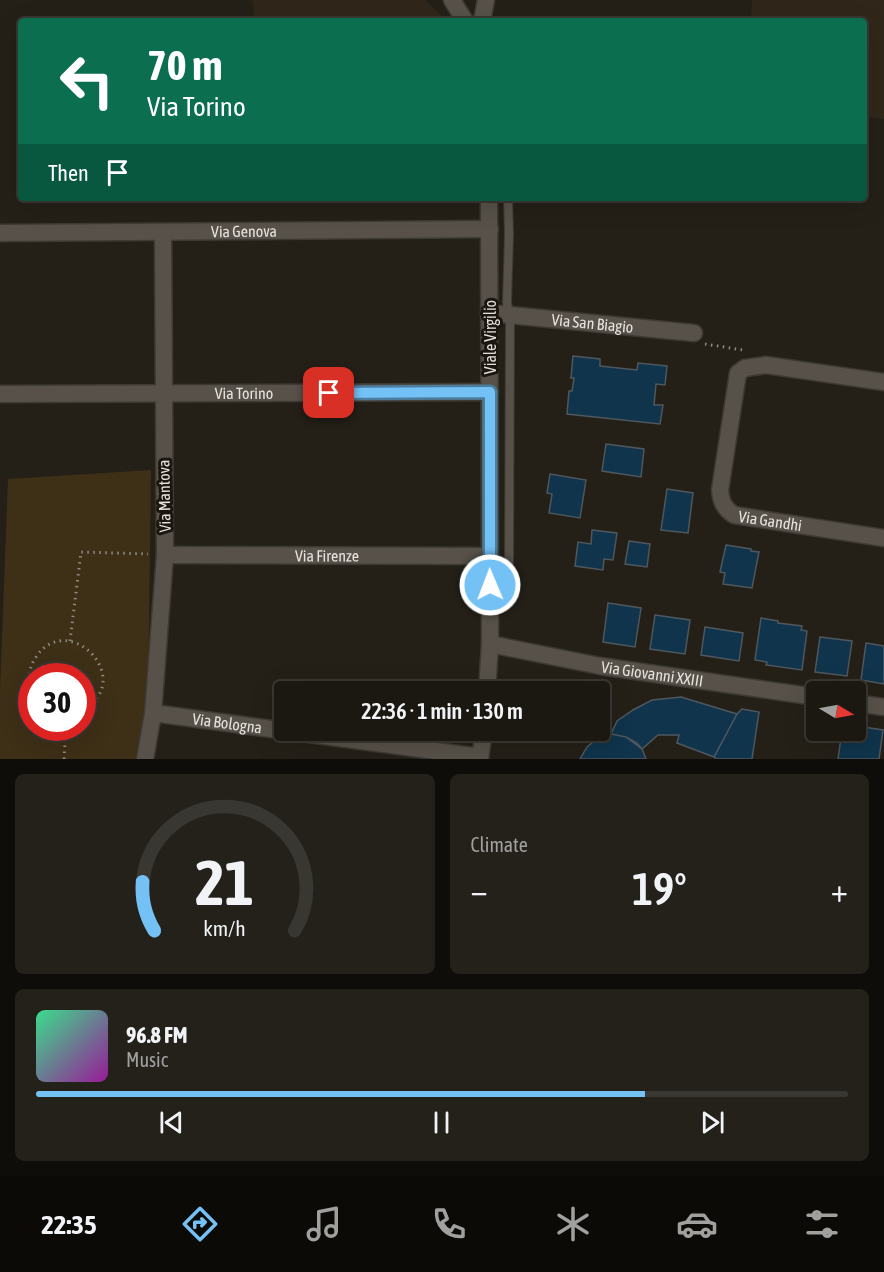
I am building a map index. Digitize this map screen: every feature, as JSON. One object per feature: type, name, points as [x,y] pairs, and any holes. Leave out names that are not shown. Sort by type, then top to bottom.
[{"type":"street","points":[[452,0],[463,18]]},
{"type":"street","points":[[483,18],[486,0]]},
{"type":"street","name":"Viale Virgilio","points":[[488,681],[490,644],[489,201]]},
{"type":"street","name":"Via Genova","points":[[0,233],[489,230]]},
{"type":"street","name":"Via Mantova","points":[[145,759],[153,713],[165,555],[163,232]]},
{"type":"street","name":"Via San Biagio","points":[[489,314],[694,333]]},
{"type":"street","name":"Via Gandhi","points":[[884,382],[766,365],[745,368],[738,373],[720,490],[721,502],[726,510],[744,518],[884,538]]},
{"type":"street","name":"Via Torino","points":[[0,394],[490,392]]},
{"type":"street","name":"Via Firenze","points":[[165,555],[490,561]]},
{"type":"street","name":"Via Giovanni XXIII","points":[[490,644],[600,666],[806,696]]},
{"type":"street","points":[[866,705],[884,707]]},
{"type":"street","name":"Via Bologna","points":[[153,713],[480,758]]},
{"type":"street","points":[[480,758],[482,741]]},
{"type":"lane","points":[[490,561],[509,566],[508,201]]},
{"type":"path","points":[[70,641],[81,552],[165,555]]},
{"type":"path","points":[[32,663],[37,654],[58,642],[70,641],[82,645],[92,652],[103,674],[102,686],[96,700]]},
{"type":"path","points":[[64,759],[65,741]]},
{"type":"shaded area","points":[[253,0],[425,0],[443,18],[254,18]]},
{"type":"shaded area","points":[[752,0],[884,0],[884,119],[867,117],[867,18],[751,18]]},
{"type":"shaded area","points":[[151,470],[148,710],[141,759],[0,759],[0,690],[8,479]]},
{"type":"building","points":[[573,356],[600,359],[600,366],[637,370],[638,363],[667,366],[665,385],[656,384],[654,405],[663,405],[660,424],[567,414],[569,391],[572,391],[574,378],[571,378]]},
{"type":"building","points":[[606,444],[644,449],[641,477],[602,471]]},
{"type":"building","points":[[550,474],[586,480],[580,518],[549,513],[552,494],[547,493]]},
{"type":"building","points":[[667,489],[693,493],[688,533],[661,530]]},
{"type":"building","points":[[592,530],[617,533],[613,560],[604,559],[603,570],[575,566],[578,542],[591,544]]},
{"type":"building","points":[[629,541],[650,544],[647,567],[625,564]]},
{"type":"building","points":[[726,545],[759,552],[752,588],[723,584],[725,573],[720,572]]},
{"type":"building","points":[[608,603],[641,608],[635,647],[603,642]]},
{"type":"building","points":[[655,615],[690,620],[685,654],[650,649]]},
{"type":"building","points":[[761,618],[802,626],[801,630],[807,631],[802,670],[766,665],[767,662],[755,660]]},
{"type":"building","points":[[705,627],[743,633],[739,661],[701,655]]},
{"type":"building","points":[[820,637],[852,641],[847,676],[815,672]]},
{"type":"building","points":[[866,643],[884,646],[884,684],[861,680]]},
{"type":"building","points":[[681,697],[737,714],[714,757],[677,743],[679,735],[658,735],[642,749],[626,737],[611,734],[617,721],[633,710],[652,700]]},
{"type":"building","points":[[742,709],[759,712],[752,759],[717,759],[714,757]]},
{"type":"building","points":[[866,727],[883,730],[879,759],[838,759],[841,741],[866,741]]},
{"type":"building","points":[[610,734],[626,737],[637,743],[646,759],[580,759],[587,747],[594,741],[610,741]]},
{"type":"route","points":[[329,393],[490,392],[490,585]]}]
